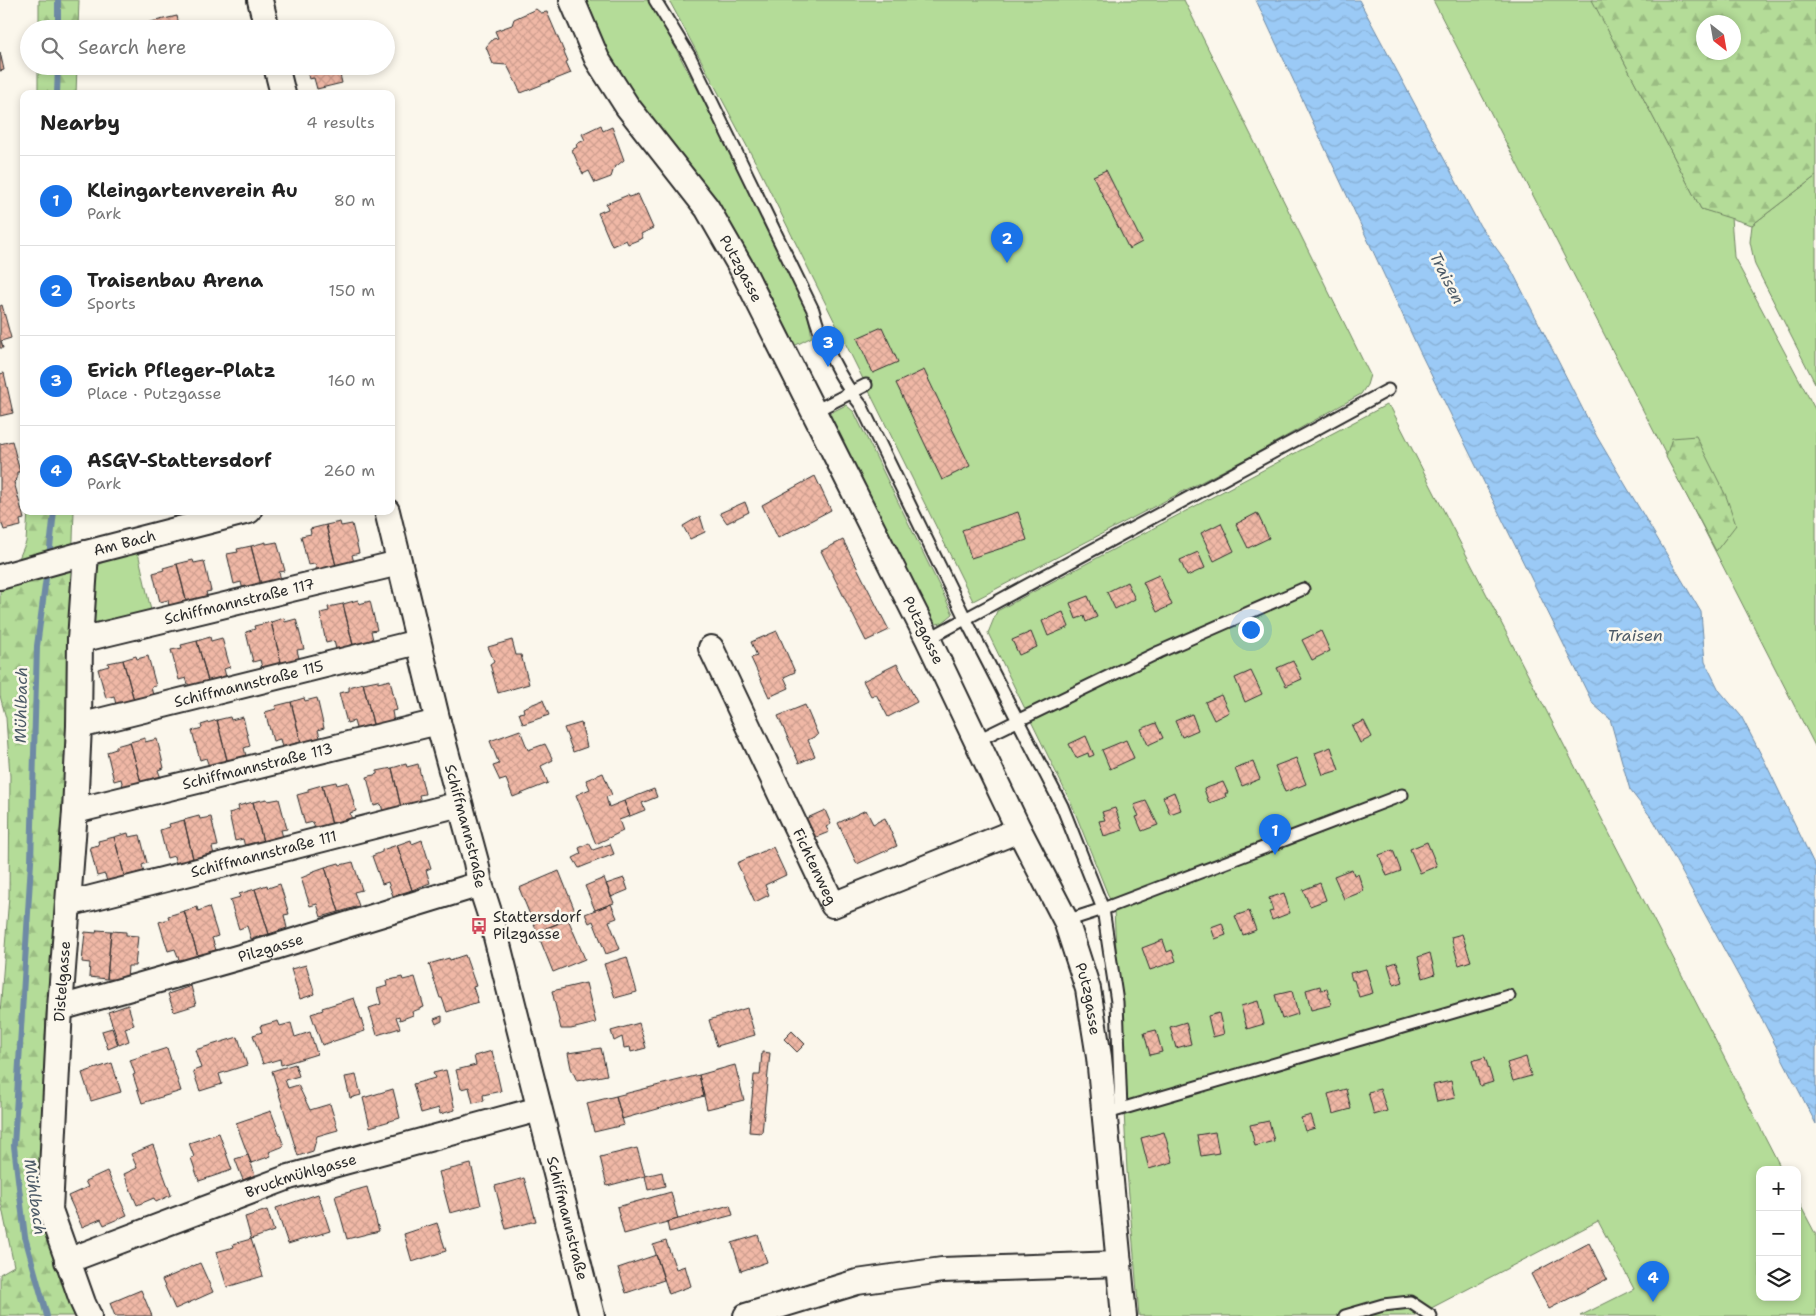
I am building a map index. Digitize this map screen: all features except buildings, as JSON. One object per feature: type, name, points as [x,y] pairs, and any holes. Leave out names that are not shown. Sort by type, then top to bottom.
[{"type":"street","points":[[260,0],[265,20]]},
{"type":"street","name":"Putzgasse","points":[[572,0],[597,59],[627,106],[707,208],[742,269],[928,640],[1019,830],[1066,920],[1088,989],[1099,1057],[1113,1111],[1119,1264],[1124,1316]]},
{"type":"street","points":[[278,75],[282,90]]},
{"type":"street","name":"Am Bach","points":[[80,640],[77,556],[234,515]]},
{"type":"street","name":"Schiffmannstraße","points":[[388,515],[438,722],[476,862],[480,884],[492,921],[592,1316]]},
{"type":"street","points":[[0,578],[77,556]]},
{"type":"street","name":"Schiffmannstraße 117","points":[[80,640],[399,563]]},
{"type":"street","name":"Distelgasse","points":[[80,640],[79,726],[75,811],[60,1008],[50,1210],[82,1303],[89,1316]]},
{"type":"street","name":"Schiffmannstraße 115","points":[[79,726],[418,642]]},
{"type":"street","name":"Fichtenweg","points":[[712,648],[833,905],[1019,830]]},
{"type":"street","name":"Schiffmannstraße 113","points":[[75,811],[438,722]]},
{"type":"street","name":"Schiffmannstraße 111","points":[[68,904],[460,804]]},
{"type":"street","name":"Pilzgasse","points":[[60,1008],[265,950],[480,884]]},
{"type":"street","name":"Bruckmühlgasse","points":[[67,1261],[289,1177],[539,1109]]},
{"type":"street","points":[[746,1316],[857,1282],[942,1270],[1119,1264]]},
{"type":"lane","points":[[655,0],[690,57],[813,310],[819,330],[851,393],[861,406],[966,620],[1062,806],[1103,909],[1117,1002],[1113,1111],[1508,996]]},
{"type":"lane","points":[[813,412],[866,385]]},
{"type":"lane","points":[[928,640],[1388,390]]},
{"type":"lane","points":[[976,741],[1159,652],[1303,589]]},
{"type":"lane","points":[[1066,920],[1103,909],[1402,795]]},
{"type":"lane","points":[[1345,1316],[1384,1305],[1410,1302],[1431,1316]]},
{"type":"green space","points":[[39,0],[79,0],[78,20],[39,20]]},
{"type":"green space","points":[[583,0],[650,0],[806,303],[812,337],[790,348],[604,52]]},
{"type":"green space","points":[[669,0],[1184,0],[1370,375],[1367,385],[1361,394],[1253,455],[973,601],[758,167]]},
{"type":"green space","points":[[1433,0],[1594,0],[1701,209],[1731,217],[1734,257],[1816,411],[1816,748]]},
{"type":"green space","points":[[1592,0],[1816,0],[1816,176],[1752,225],[1701,209]]},
{"type":"green space","points":[[38,75],[77,75],[76,90],[38,90]]},
{"type":"green space","points":[[1816,176],[1816,385],[1755,265],[1750,242],[1752,225]]},
{"type":"green space","points":[[846,405],[854,412],[953,614],[942,623],[930,625],[824,416]]},
{"type":"green space","points":[[1386,405],[1391,408],[1780,1166],[1756,1166],[1756,1301],[1801,1301],[1801,1207],[1816,1235],[1816,1316],[1580,1316],[1634,1289],[1598,1221],[1416,1316],[1139,1316],[1127,1171],[1114,910],[1072,805],[988,633],[997,611]]},
{"type":"green space","points":[[1696,436],[1726,496],[1736,525],[1716,551],[1666,457],[1672,438]]},
{"type":"green space","points":[[28,515],[74,515],[61,875],[46,1015],[39,1199],[62,1278],[79,1316],[0,1316],[0,1274],[14,1266],[0,1198],[0,1012],[9,896],[10,776],[6,718],[0,696],[0,590],[8,584],[26,542]]},
{"type":"green space","points":[[137,548],[152,615],[100,627],[92,622],[92,574],[107,556]]},
{"type":"water","name":"Traisen","points":[[1256,0],[1359,0],[1480,226],[1510,267],[1597,437],[1701,612],[1705,662],[1719,690],[1741,716],[1816,868],[1816,1124],[1761,1017],[1654,821],[1630,790],[1610,719],[1593,704],[1419,350]]},
{"type":"waterway","name":"Mühlbach","points":[[58,0],[58,20]]},
{"type":"waterway","name":"Mühlbach","points":[[57,90],[58,75]]},
{"type":"waterway","name":"Mühlbach","points":[[49,557],[54,515]]},
{"type":"waterway","name":"Mühlbach","points":[[47,570],[37,646],[31,862],[14,1146],[25,1237],[47,1316]]},
{"type":"place","name":"Traisenbau Arena","points":[[1007,263]]},
{"type":"place","name":"Erich Pfleger-Platz","points":[[828,367]]},
{"type":"place","name":"Kleingartenverein Au","points":[[1275,855]]},
{"type":"place","name":"Stattersdorf Pilzgasse","points":[[479,926]]},
{"type":"place","name":"ASGV-Stattersdorf","points":[[1653,1302]]}]
